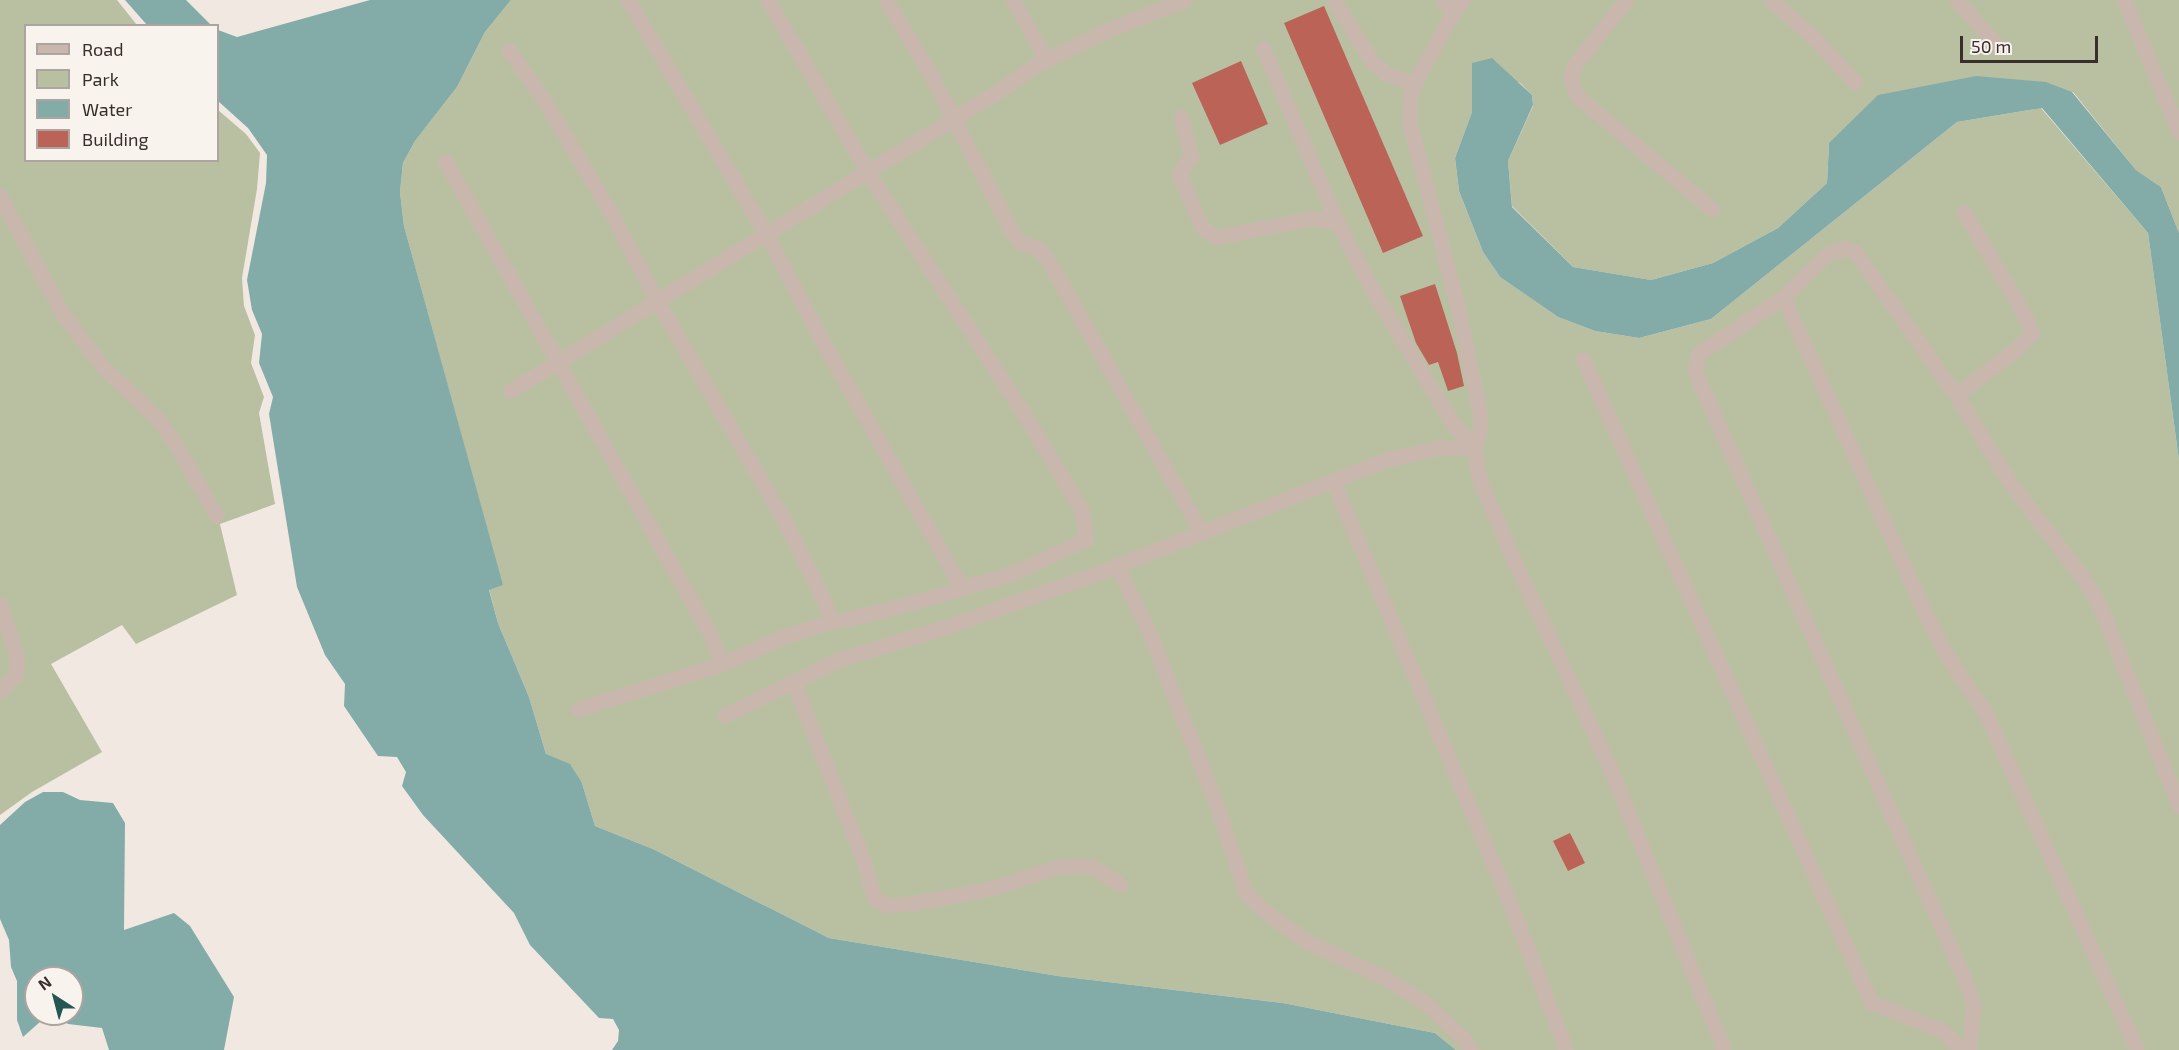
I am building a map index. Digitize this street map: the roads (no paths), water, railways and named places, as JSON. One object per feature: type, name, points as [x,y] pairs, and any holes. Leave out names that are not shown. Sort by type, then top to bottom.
[{"type":"street","points":[[628,0],[766,234],[962,589]]},
{"type":"street","points":[[578,710],[722,664],[780,638],[830,622],[882,611],[1011,574],[1086,539],[1082,511],[1026,417],[867,171],[768,0]]},
{"type":"street","points":[[886,0],[932,77],[1013,234],[1022,244],[1038,248],[1048,260],[1202,533]]},
{"type":"street","points":[[1013,0],[1047,59]]},
{"type":"street","points":[[510,390],[1047,59],[1161,4],[1184,0]]},
{"type":"street","points":[[1334,0],[1372,62],[1387,74],[1415,85]]},
{"type":"street","points":[[1443,0],[1452,14]]},
{"type":"street","points":[[1463,0],[1452,14],[1410,96],[1409,121],[1457,304],[1479,408],[1480,428],[1474,448]]},
{"type":"street","points":[[1626,0],[1575,64],[1571,76],[1574,90],[1578,97],[1712,209]]},
{"type":"street","points":[[1771,0],[1810,34],[1855,82]]},
{"type":"street","points":[[1957,0],[2000,49]]},
{"type":"street","points":[[2124,0],[2179,132]]},
{"type":"street","points":[[1263,48],[1337,222],[1372,291],[1448,415],[1474,448],[1485,491],[1610,768],[1724,1050]]},
{"type":"street","points":[[509,50],[545,102],[611,213],[657,301],[784,520],[824,601],[830,622]]},
{"type":"street","points":[[1181,117],[1191,156],[1179,174],[1202,228],[1216,237],[1314,218],[1337,222]]},
{"type":"street","points":[[445,161],[710,634],[722,664]]},
{"type":"street","points":[[0,196],[6,220],[62,313],[101,365],[158,419],[176,445],[216,516]]},
{"type":"street","points":[[1956,395],[2016,349],[2032,333],[2024,314],[1964,212]]},
{"type":"street","points":[[1969,1050],[1973,1006],[1968,987],[1695,372],[1698,354],[1753,320],[1783,297],[1827,254],[1846,248],[1855,252],[1956,395],[2008,480],[2052,533],[2084,579],[2101,609],[2179,807]]},
{"type":"street","points":[[1783,297],[1926,615],[1947,656],[1986,714],[2137,1050]]},
{"type":"street","points":[[1583,359],[1871,1002],[1943,1031],[1962,1050]]},
{"type":"street","points":[[725,715],[840,659],[949,626],[1117,566],[1388,459],[1442,447],[1474,448]]},
{"type":"street","points":[[1333,481],[1516,919],[1566,1050]]},
{"type":"street","points":[[1117,566],[1149,632],[1213,795],[1246,893],[1263,910],[1306,940],[1387,979],[1427,1004],[1464,1039],[1471,1050]]},
{"type":"street","points":[[0,605],[17,658],[16,674],[0,691]]},
{"type":"street","points":[[793,681],[863,860],[874,898],[885,904],[907,904],[996,887],[1060,866],[1092,866],[1120,885]]},
{"type":"water","points":[[125,0],[186,0],[210,24],[146,24]]},
{"type":"water","points":[[370,0],[511,0],[485,32],[457,87],[415,141],[403,163],[400,192],[404,226],[503,585],[489,590],[498,623],[529,697],[546,754],[570,764],[582,783],[595,826],[653,849],[829,938],[1058,976],[1283,1003],[1435,1033],[1456,1050],[612,1050],[618,1041],[619,1030],[613,1019],[599,1018],[530,945],[514,913],[423,815],[402,786],[406,772],[397,757],[378,756],[344,706],[345,684],[325,655],[297,587],[269,414],[273,397],[259,363],[262,334],[252,310],[247,280],[266,183],[267,155],[248,128],[219,102],[219,30],[237,37]]},
{"type":"water","points":[[1492,58],[1532,95],[1533,105],[1508,161],[1512,207],[1573,267],[1651,280],[1713,263],[1778,228],[1827,183],[1829,143],[1878,95],[1976,76],[2046,82],[2072,92],[2136,170],[2161,187],[2179,233],[2179,460],[2148,233],[2042,108],[1957,122],[1711,319],[1639,338],[1595,331],[1558,317],[1500,277],[1483,252],[1459,191],[1455,158],[1472,112],[1472,63]]},
{"type":"water","points":[[43,792],[63,792],[80,800],[113,803],[125,823],[124,930],[174,913],[190,926],[234,997],[224,1050],[109,1050],[102,1028],[84,1026],[84,966],[24,966],[24,1026],[35,1026],[23,1037],[17,1020],[17,981],[11,967],[9,940],[0,919],[0,825],[25,802]]}]
